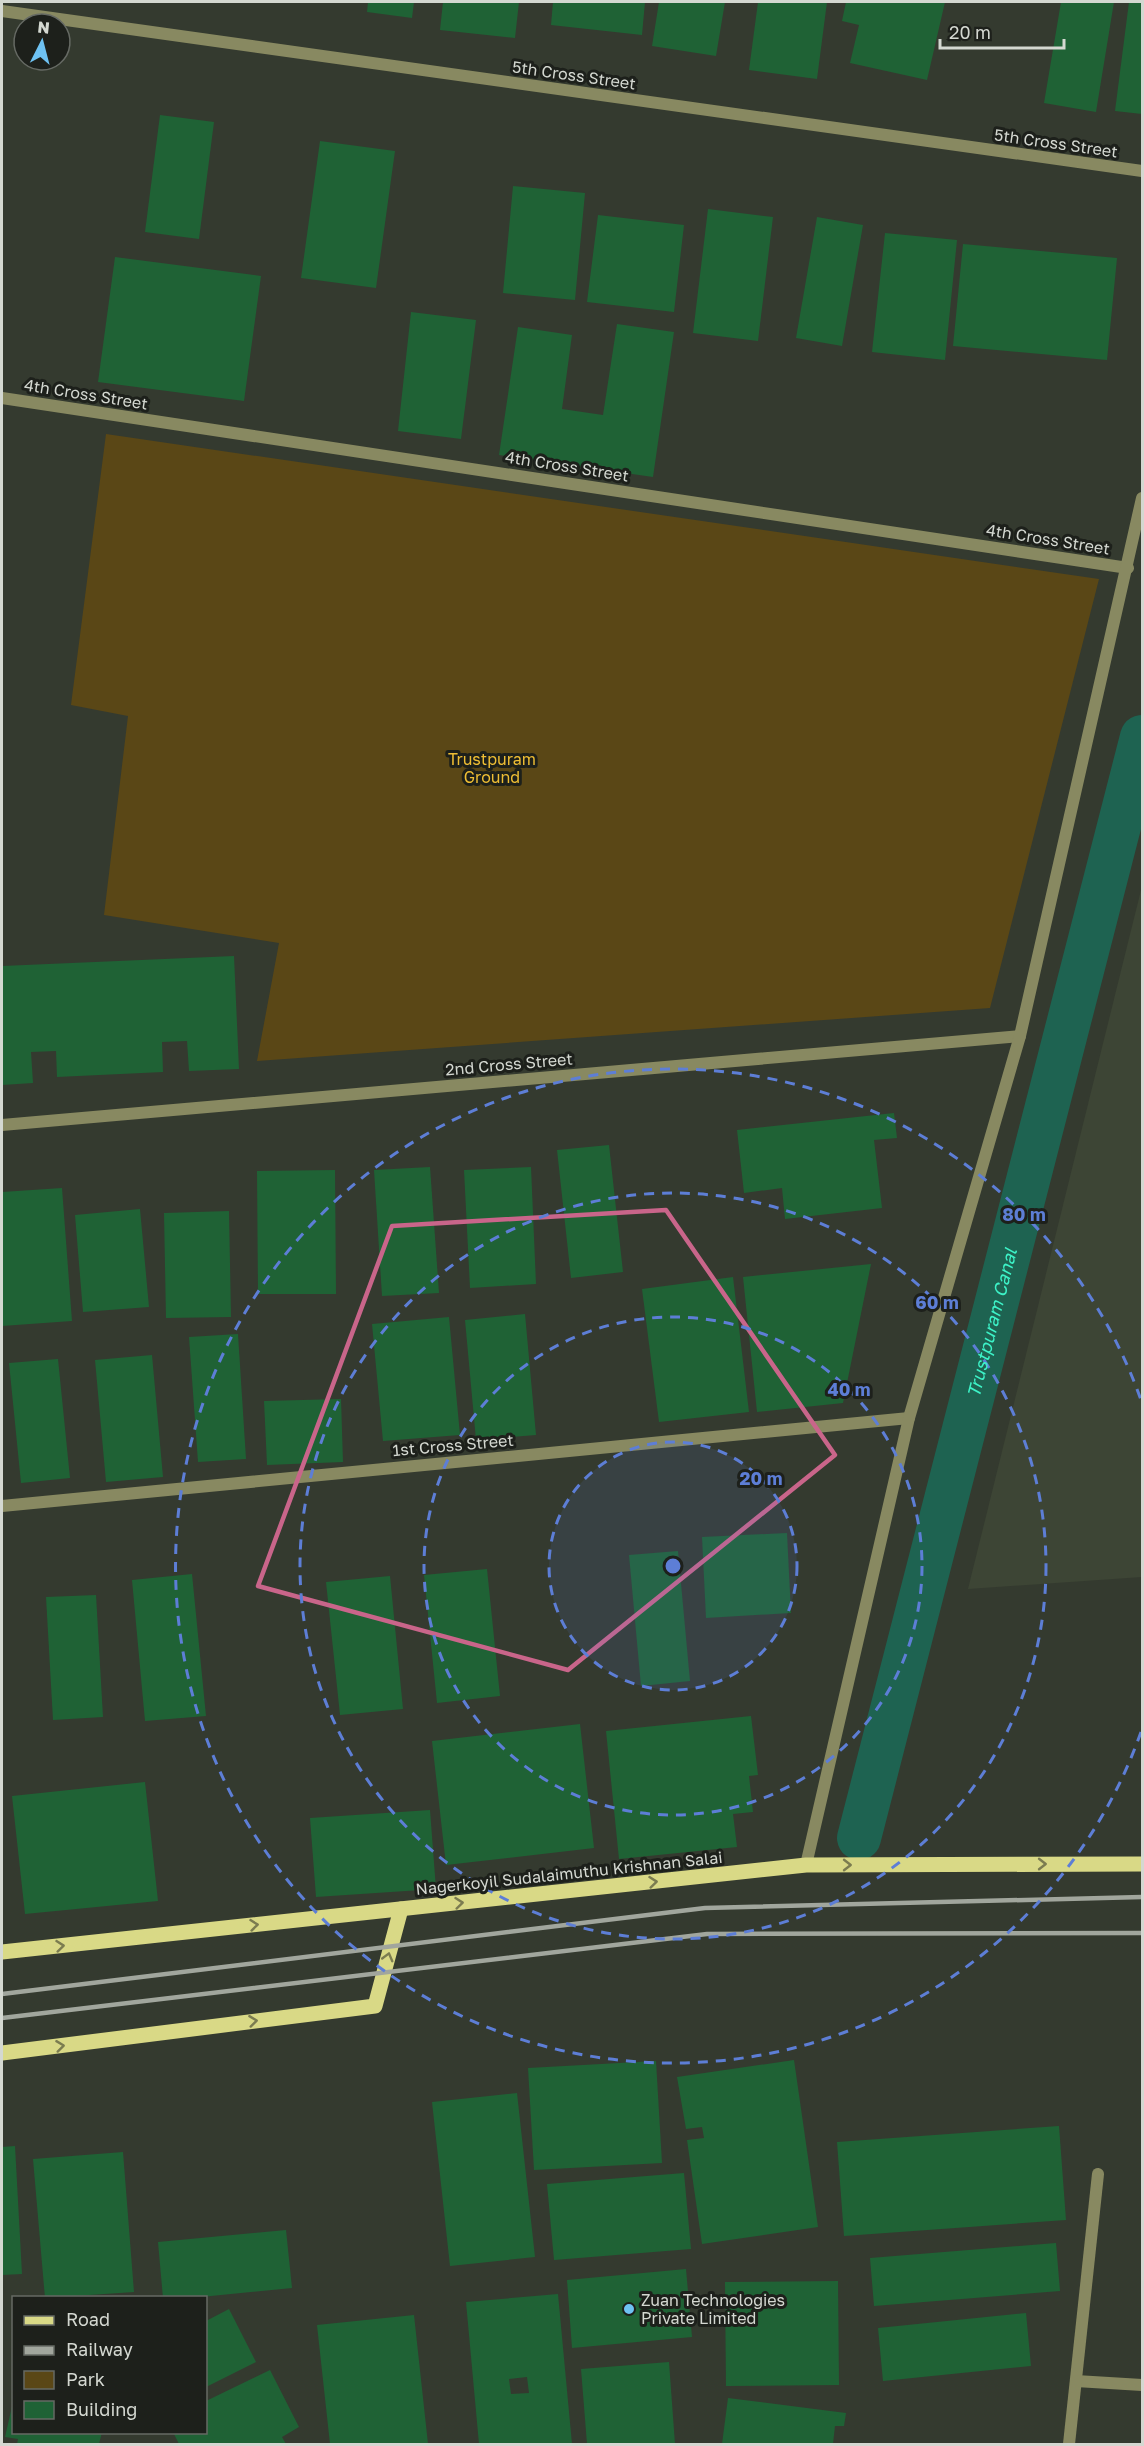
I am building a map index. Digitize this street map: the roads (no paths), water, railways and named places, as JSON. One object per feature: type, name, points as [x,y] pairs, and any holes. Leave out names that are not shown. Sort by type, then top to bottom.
[{"type":"main road","name":"Nagerkoyil Sudalaimuthu Krishnan Salai","points":[[2,1952],[806,1865],[1143,1864]]},
{"type":"main road","points":[[2,2053],[375,2006],[401,1909]]},
{"type":"street","name":"5th Cross Street","points":[[2,11],[1143,171]]},
{"type":"street","name":"4th Cross Street","points":[[2,398],[1128,568]]},
{"type":"street","points":[[806,1865],[909,1418],[1020,1036],[1143,498]]},
{"type":"street","name":"2nd Cross Street","points":[[2,1125],[1020,1036]]},
{"type":"street","name":"1st Cross Street","points":[[2,1506],[909,1418]]},
{"type":"street","points":[[1069,2445],[1098,2175]]},
{"type":"street","points":[[1076,2381],[1143,2385]]},
{"type":"waterway","name":"Trustpuram Canal","points":[[859,1838],[1142,737]]},
{"type":"railway","points":[[2,1994],[705,1908],[1142,1897]]},
{"type":"railway","points":[[2,2018],[707,1934],[1142,1933]]},
{"type":"place","name":"Zuan Technologies Private Limited","points":[[629,2309]]},
{"type":"park label","name":"Trustpuram Ground","points":[[492,768]]}]
